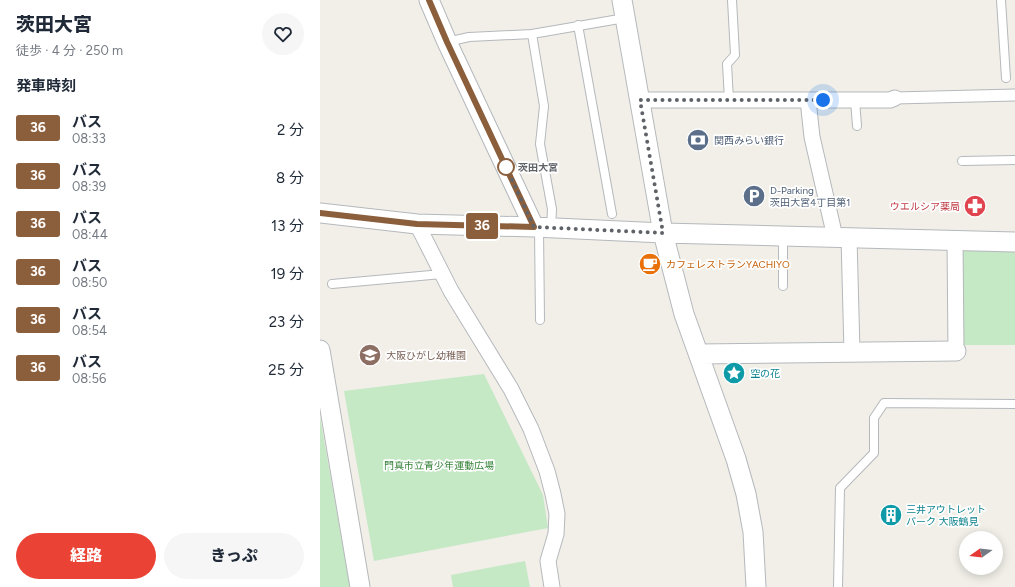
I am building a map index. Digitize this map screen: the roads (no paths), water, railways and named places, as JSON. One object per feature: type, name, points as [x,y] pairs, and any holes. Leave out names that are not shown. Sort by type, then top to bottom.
[{"type":"street","points":[[429,0],[447,42],[541,228]]},
{"type":"street","points":[[623,9],[663,233],[684,314],[736,459],[746,494],[753,532],[756,587]]},
{"type":"street","points":[[640,100],[890,100],[895,98],[1015,95]]},
{"type":"street","points":[[808,100],[812,137],[842,237],[852,352]]},
{"type":"street","points":[[320,213],[417,224],[663,233],[1015,242]]},
{"type":"street","points":[[417,224],[451,291],[511,389],[531,430],[547,471],[554,494],[556,514],[556,534],[548,561],[552,587]]},
{"type":"street","points":[[699,354],[956,351],[956,240]]},
{"type":"street","points":[[320,350],[360,587]]},
{"type":"lane","points":[[729,100],[727,64],[735,55],[732,0]]},
{"type":"lane","points":[[1001,0],[1006,78]]},
{"type":"lane","points":[[447,42],[469,37],[532,34],[578,25],[623,9]]},
{"type":"lane","points":[[578,25],[612,214]]},
{"type":"lane","points":[[532,34],[544,106],[540,144],[552,209],[541,228],[540,320]]},
{"type":"lane","points":[[855,100],[857,126]]},
{"type":"lane","points":[[962,161],[1015,160]]},
{"type":"lane","points":[[783,236],[783,286]]},
{"type":"lane","points":[[332,284],[442,274]]},
{"type":"lane","points":[[838,587],[840,488],[874,453],[874,418],[884,403],[1015,404]]},
{"type":"place","name":"関西みらい銀行","points":[[698,140]]},
{"type":"place","name":"茨田大宮","points":[[506,167]]},
{"type":"place","name":"D-Parking 茨田大宮4丁目第1","points":[[754,196]]},
{"type":"place","name":"ウエルシア薬局","points":[[975,206]]},
{"type":"place","name":"カフェレストランYACHIYO","points":[[650,264]]},
{"type":"place","name":"大阪ひがし幼稚園","points":[[370,355]]},
{"type":"place","name":"空の花","points":[[734,373]]},
{"type":"place","name":"三井アウトレット パーク 大阪鶴見","points":[[891,515]]},
{"type":"park label","name":"門真市立青少年運動広場","points":[[439,465]]}]
